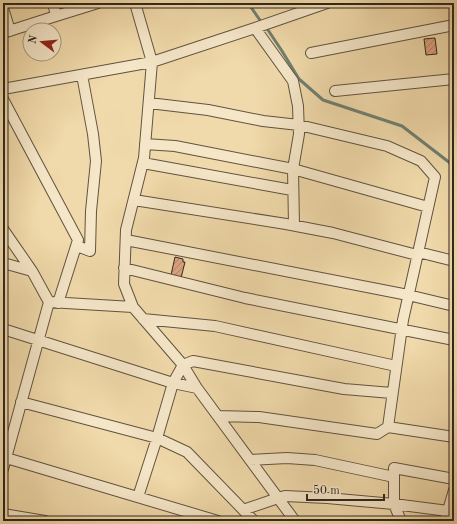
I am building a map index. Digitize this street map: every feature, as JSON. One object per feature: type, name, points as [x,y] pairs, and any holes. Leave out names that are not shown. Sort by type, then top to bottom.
[{"type":"street","points":[[53,3],[56,16]]},
{"type":"street","points":[[3,8],[7,32],[98,3]]},
{"type":"street","points":[[134,3],[152,62],[143,163],[126,230],[124,284],[133,307],[182,365],[197,388],[295,521]]},
{"type":"street","points":[[3,89],[152,62],[257,28],[324,4]]},
{"type":"street","points":[[311,53],[454,25]]},
{"type":"street","points":[[257,28],[293,81],[298,106],[299,134],[293,169],[292,190],[294,225]]},
{"type":"street","points":[[77,246],[90,251],[91,211],[96,162],[93,134],[82,75]]},
{"type":"street","points":[[335,91],[454,79]]},
{"type":"street","points":[[3,99],[78,240],[77,246],[38,340],[4,458],[3,469]]},
{"type":"street","points":[[148,103],[208,110],[263,122],[299,125],[387,146],[421,161],[434,177],[401,330],[388,427]]},
{"type":"street","points":[[145,144],[175,146],[293,169],[428,207]]},
{"type":"street","points":[[143,163],[292,190]]},
{"type":"street","points":[[134,200],[294,225],[454,262]]},
{"type":"street","points":[[3,229],[53,303]]},
{"type":"street","points":[[126,240],[408,295],[454,306]]},
{"type":"street","points":[[3,263],[32,271]]},
{"type":"street","points":[[124,268],[245,298],[454,340]]},
{"type":"street","points":[[53,303],[133,307]]},
{"type":"street","points":[[143,319],[215,326],[396,366]]},
{"type":"street","points":[[3,329],[173,383],[197,388]]},
{"type":"street","points":[[138,497],[173,383],[182,365],[193,361],[344,389],[392,393]]},
{"type":"street","points":[[21,402],[157,438],[187,452],[254,521]]},
{"type":"street","points":[[218,416],[259,417],[377,434],[388,427],[454,437]]},
{"type":"street","points":[[4,458],[218,521]]},
{"type":"street","points":[[250,460],[287,458],[315,460],[394,477]]},
{"type":"street","points":[[401,521],[394,504],[394,468],[454,479]]},
{"type":"street","points":[[243,510],[285,496],[394,504],[446,516],[454,490]]},
{"type":"street","points":[[3,514],[29,520],[45,521]]},
{"type":"building","points":[[435,38],[437,54],[426,55],[424,39]]},
{"type":"building","points":[[175,257],[183,259],[183,262],[185,262],[181,278],[171,275]]},
{"type":"waterway","points":[[248,3],[262,23]]},
{"type":"waterway","points":[[266,27],[299,79],[323,100],[402,126],[454,166]]}]
